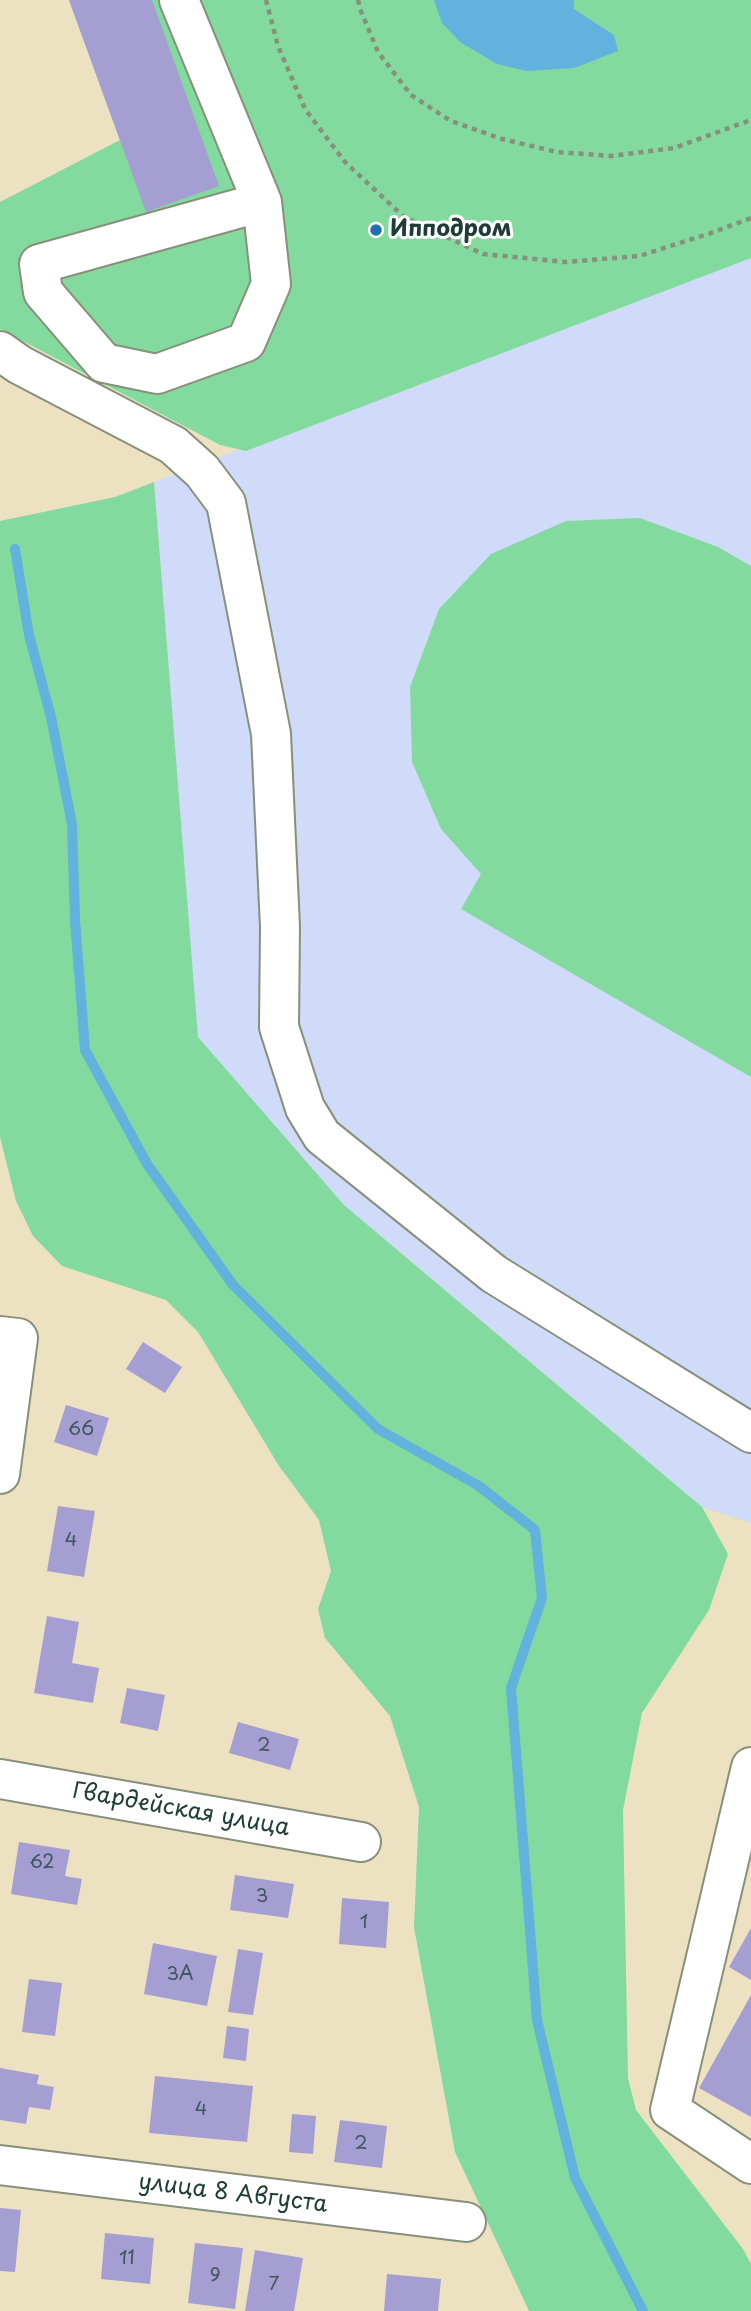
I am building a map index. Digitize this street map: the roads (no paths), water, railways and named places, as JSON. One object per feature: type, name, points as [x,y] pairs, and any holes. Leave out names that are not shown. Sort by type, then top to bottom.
[{"type":"street","points":[[179,0],[262,202],[271,284],[246,342],[157,374],[104,363],[43,292],[39,264],[262,202]]},
{"type":"street","points":[[0,351],[20,365],[173,445],[202,471],[226,503],[271,734],[280,927],[279,1027],[305,1108],[322,1136],[494,1274],[751,1433]]},
{"type":"street","points":[[0,1474],[9,1337]]},
{"type":"street","points":[[751,1767],[670,2110],[751,2164]]},
{"type":"street","name":"Гвардейская улица","points":[[0,1779],[361,1842]]},
{"type":"street","name":"улица 8 Августа","points":[[0,2165],[466,2222]]},
{"type":"water","points":[[434,0],[574,0],[574,9],[614,35],[618,51],[574,68],[527,71],[497,64],[460,42],[442,23]]},
{"type":"waterway","points":[[15,549],[29,635],[51,717],[72,824],[75,920],[85,1050],[147,1164],[233,1285],[378,1429],[479,1486],[535,1530],[542,1598],[511,1688],[537,2020],[575,2178],[643,2311]]},
{"type":"place","name":"Ипподром","points":[[376,230]]}]
